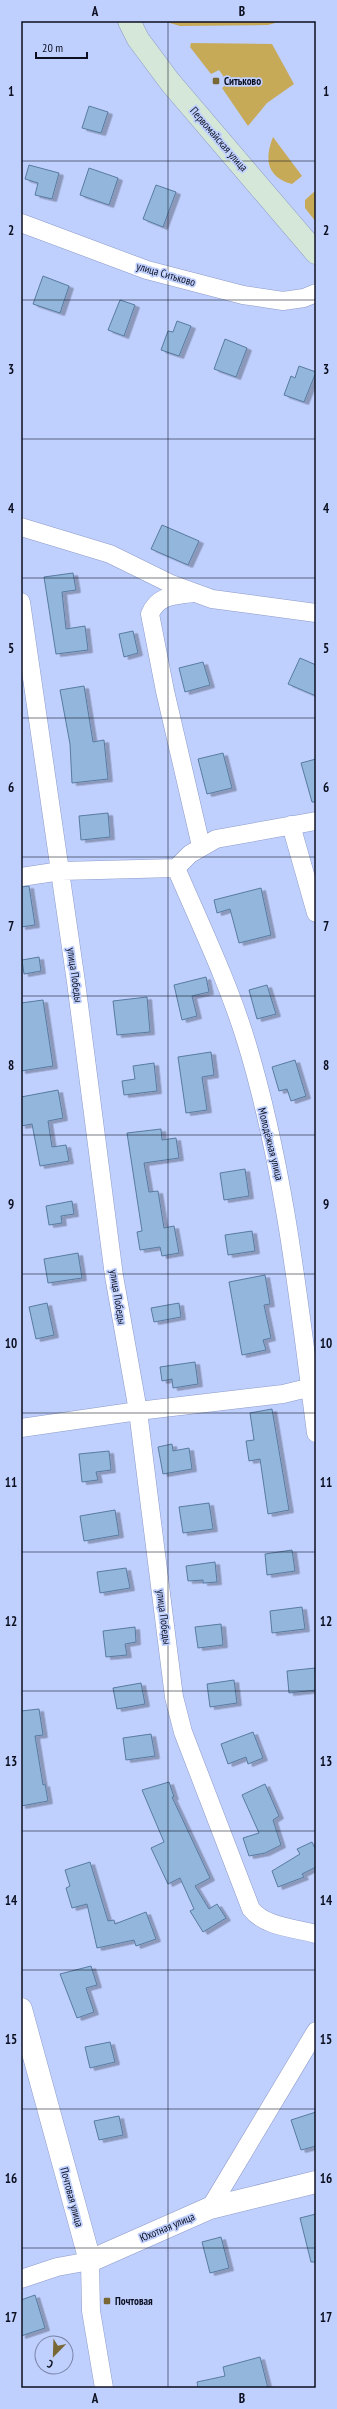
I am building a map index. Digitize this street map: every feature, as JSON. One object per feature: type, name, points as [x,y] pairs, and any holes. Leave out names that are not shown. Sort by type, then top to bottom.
[{"type":"main road","name":"Первомайская улица","points":[[129,21],[138,39],[170,82],[316,253]]},
{"type":"street","name":"улица Ситьково","points":[[21,223],[147,270],[243,295],[283,301],[304,298],[316,293]]},
{"type":"street","points":[[21,527],[110,554],[193,593],[212,599],[316,613]]},
{"type":"street","points":[[193,593],[169,596],[158,600],[150,614],[165,691],[201,846]]},
{"type":"street","name":"улица Победы","points":[[21,602],[61,871],[114,1276],[138,1411],[174,1697],[183,1732],[251,1909],[258,1917],[267,1921],[316,1934]]},
{"type":"street","points":[[21,876],[61,871],[176,868],[201,846],[216,838],[316,820]]},
{"type":"street","points":[[291,825],[316,913]]},
{"type":"street","name":"Молодёжная улица","points":[[176,868],[199,918],[247,1044],[281,1182],[313,1387],[316,1433]]},
{"type":"street","points":[[21,1428],[138,1411],[283,1394],[313,1387]]},
{"type":"street","name":"Почтовая улица","points":[[21,2009],[90,2261],[91,2311],[104,2388]]},
{"type":"street","points":[[210,2208],[316,2031]]},
{"type":"street","name":"Юхотная улица","points":[[21,2279],[57,2267],[90,2261],[210,2208],[316,2182]]},
{"type":"shaded area","points":[[163,21],[282,21],[268,25],[180,26]]},
{"type":"shaded area","points":[[191,43],[272,44],[294,84],[267,103],[248,126],[222,88],[228,83],[219,70],[211,74],[190,47]]},
{"type":"shaded area","points":[[273,137],[302,176],[292,184],[277,177],[270,166],[268,160],[270,145]]},
{"type":"shaded area","points":[[315,191],[316,222],[305,208],[305,200]]},
{"type":"building","points":[[89,106],[108,112],[101,133],[82,128]]},
{"type":"building","points":[[29,165],[59,173],[52,199],[35,195],[38,183],[25,179]]},
{"type":"building","points":[[89,168],[118,178],[109,205],[80,195]]},
{"type":"building","points":[[156,185],[176,192],[163,227],[143,219]]},
{"type":"building","points":[[43,276],[69,286],[60,313],[33,304]]},
{"type":"building","points":[[120,300],[135,305],[124,336],[108,330]]},
{"type":"building","points":[[177,321],[191,326],[179,356],[161,350],[168,331],[173,332]]},
{"type":"building","points":[[225,339],[247,348],[236,377],[214,369]]},
{"type":"building","points":[[299,366],[316,372],[304,402],[284,395],[291,376],[295,378]]},
{"type":"building","points":[[162,525],[199,541],[188,565],[151,549]]},
{"type":"building","points":[[73,573],[76,590],[62,592],[66,629],[85,626],[88,650],[56,654],[44,577]]},
{"type":"building","points":[[133,631],[138,653],[124,657],[119,634]]},
{"type":"building","points":[[300,658],[316,665],[316,696],[288,684]]},
{"type":"building","points":[[203,662],[210,685],[185,692],[179,668]]},
{"type":"building","points":[[84,686],[93,742],[104,740],[108,779],[72,783],[70,744],[60,690]]},
{"type":"building","points":[[223,753],[232,788],[207,794],[198,759]]},
{"type":"building","points":[[316,759],[316,802],[312,802],[301,763]]},
{"type":"building","points":[[108,813],[110,837],[81,840],[79,816]]},
{"type":"building","points":[[29,886],[35,925],[21,927],[21,887]]},
{"type":"building","points":[[261,888],[271,935],[239,943],[230,909],[217,913],[214,900]]},
{"type":"building","points":[[39,957],[41,971],[24,974],[22,960]]},
{"type":"building","points":[[206,977],[209,992],[192,996],[197,1016],[182,1020],[174,985]]},
{"type":"building","points":[[267,985],[276,1014],[257,1019],[249,990]]},
{"type":"building","points":[[147,997],[150,1032],[117,1035],[113,1001]]},
{"type":"building","points":[[43,1000],[53,1066],[21,1071],[21,1003]]},
{"type":"building","points":[[211,1052],[214,1075],[202,1077],[207,1110],[186,1113],[178,1057]]},
{"type":"building","points":[[295,1060],[306,1096],[291,1101],[287,1089],[279,1091],[272,1067]]},
{"type":"building","points":[[154,1063],[157,1091],[124,1095],[122,1081],[135,1079],[133,1066]]},
{"type":"building","points":[[58,1090],[63,1118],[48,1121],[52,1147],[66,1145],[69,1161],[40,1166],[32,1124],[21,1126],[21,1097]]},
{"type":"building","points":[[161,1129],[162,1140],[176,1138],[179,1158],[144,1163],[149,1192],[158,1191],[164,1228],[174,1226],[179,1253],[162,1256],[160,1247],[140,1250],[137,1232],[142,1231],[127,1133]]},
{"type":"building","points":[[245,1169],[249,1196],[224,1200],[220,1173]]},
{"type":"building","points":[[72,1201],[74,1214],[61,1216],[62,1223],[49,1225],[46,1206]]},
{"type":"building","points":[[252,1231],[255,1251],[228,1255],[225,1235]]},
{"type":"building","points":[[78,1253],[82,1278],[48,1283],[44,1259]]},
{"type":"building","points":[[265,1275],[270,1304],[264,1305],[271,1338],[263,1340],[266,1350],[242,1355],[229,1282]]},
{"type":"building","points":[[47,1303],[54,1335],[36,1339],[29,1307]]},
{"type":"building","points":[[179,1303],[181,1317],[154,1322],[151,1308]]},
{"type":"building","points":[[195,1362],[198,1384],[173,1388],[172,1379],[162,1381],[160,1367]]},
{"type":"building","points":[[272,1409],[289,1510],[268,1514],[260,1459],[249,1461],[246,1441],[254,1440],[250,1413]]},
{"type":"building","points":[[172,1444],[173,1451],[189,1448],[192,1469],[163,1474],[158,1447]]},
{"type":"building","points":[[109,1451],[111,1470],[96,1472],[98,1480],[82,1482],[79,1454]]},
{"type":"building","points":[[209,1503],[213,1529],[183,1533],[179,1507]]},
{"type":"building","points":[[115,1510],[119,1535],[84,1541],[80,1516]]},
{"type":"building","points":[[292,1550],[295,1571],[267,1575],[265,1554]]},
{"type":"building","points":[[215,1562],[217,1582],[203,1583],[203,1580],[188,1581],[186,1566]]},
{"type":"building","points":[[126,1568],[130,1588],[100,1593],[97,1572]]},
{"type":"building","points":[[302,1607],[305,1629],[272,1633],[270,1611]]},
{"type":"building","points":[[221,1624],[223,1645],[198,1648],[195,1627]]},
{"type":"building","points":[[135,1627],[136,1642],[125,1644],[127,1655],[106,1657],[103,1631]]},
{"type":"building","points":[[315,1668],[316,1690],[289,1693],[287,1671]]},
{"type":"building","points":[[234,1680],[237,1703],[210,1707],[207,1684]]},
{"type":"building","points":[[141,1683],[145,1704],[117,1709],[113,1688]]},
{"type":"building","points":[[39,1709],[43,1735],[35,1736],[43,1785],[45,1784],[48,1801],[21,1806],[21,1711]]},
{"type":"building","points":[[253,1732],[263,1758],[248,1764],[246,1757],[228,1764],[221,1744]]},
{"type":"building","points":[[151,1734],[155,1756],[126,1760],[123,1738]]},
{"type":"building","points":[[169,1782],[174,1797],[172,1797],[210,1878],[195,1886],[209,1909],[217,1904],[226,1918],[203,1932],[190,1911],[194,1909],[180,1878],[168,1884],[151,1848],[164,1842],[142,1790]]},
{"type":"building","points":[[265,1784],[279,1816],[273,1820],[281,1845],[265,1853],[249,1856],[243,1838],[259,1833],[242,1795]]},
{"type":"building","points":[[312,1842],[316,1850],[316,1867],[302,1874],[304,1877],[278,1887],[272,1871],[300,1854],[297,1849]]},
{"type":"building","points":[[90,1862],[108,1921],[114,1920],[115,1924],[146,1912],[156,1939],[136,1946],[134,1940],[97,1948],[87,1904],[72,1908],[66,1888],[70,1886],[65,1870]]},
{"type":"building","points":[[91,1966],[97,1985],[86,1988],[94,2012],[77,2018],[60,1974]]},
{"type":"building","points":[[110,2042],[115,2062],[90,2068],[85,2047]]},
{"type":"building","points":[[316,2112],[316,2146],[301,2150],[291,2120]]},
{"type":"building","points":[[119,2116],[123,2135],[99,2140],[94,2121]]},
{"type":"building","points":[[316,2214],[316,2262],[311,2262],[300,2218]]},
{"type":"building","points":[[221,2237],[229,2268],[210,2273],[202,2242]]},
{"type":"building","points":[[35,2295],[45,2328],[21,2336],[21,2300]]},
{"type":"building","points":[[260,2357],[268,2388],[198,2388],[197,2382],[225,2376],[223,2367]]},
{"type":"place","name":"Ситьково","points":[[216,81]]},
{"type":"place","name":"Почтовая","points":[[107,2301]]}]
